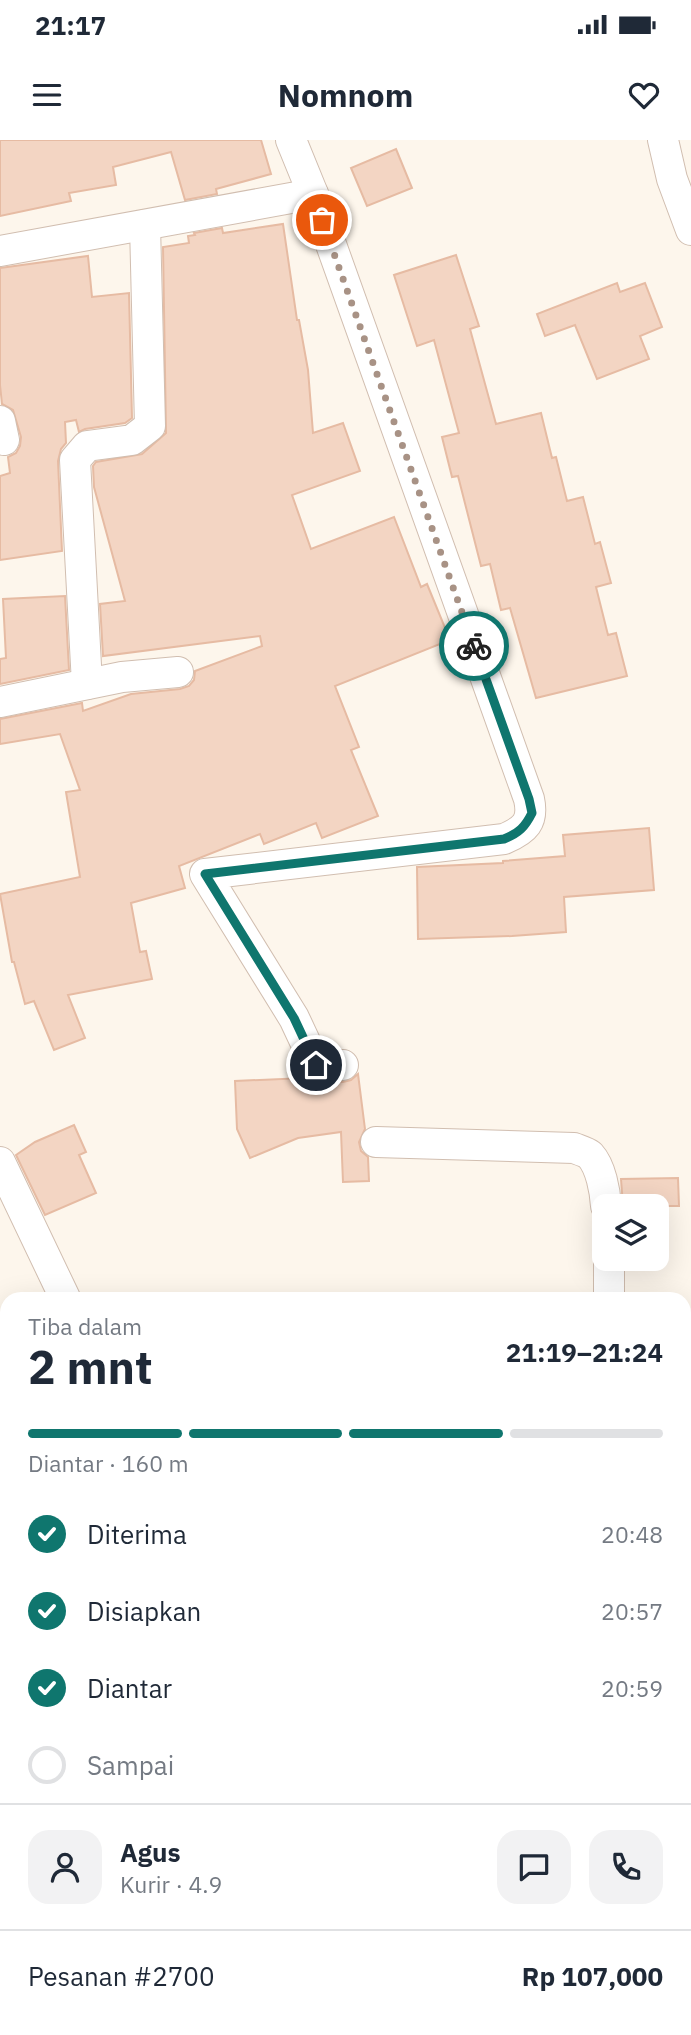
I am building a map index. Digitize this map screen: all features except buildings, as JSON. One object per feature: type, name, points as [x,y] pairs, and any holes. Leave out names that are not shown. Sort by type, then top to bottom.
[{"type":"street","points":[[291,140],[313,194],[532,813],[518,833],[504,839],[205,874],[294,1018],[316,1065],[343,1065]]},
{"type":"street","points":[[663,140],[672,179],[691,230]]},
{"type":"street","points":[[0,251],[313,194]]},
{"type":"street","points":[[87,684],[75,460],[87,446],[132,440],[150,426],[145,225]]},
{"type":"street","points":[[0,702],[122,677],[178,672]]},
{"type":"street","points":[[376,1142],[574,1148],[589,1154],[597,1166],[606,1194]]},
{"type":"street","points":[[2,1171],[62,1292]]},
{"type":"street","points":[[609,1271],[609,1292]]},
{"type":"way so far","points":[[322,220],[474,646]]},
{"type":"route","points":[[316,1065],[294,1018],[205,874],[504,839],[518,833],[532,813],[529,799],[474,646]]}]
